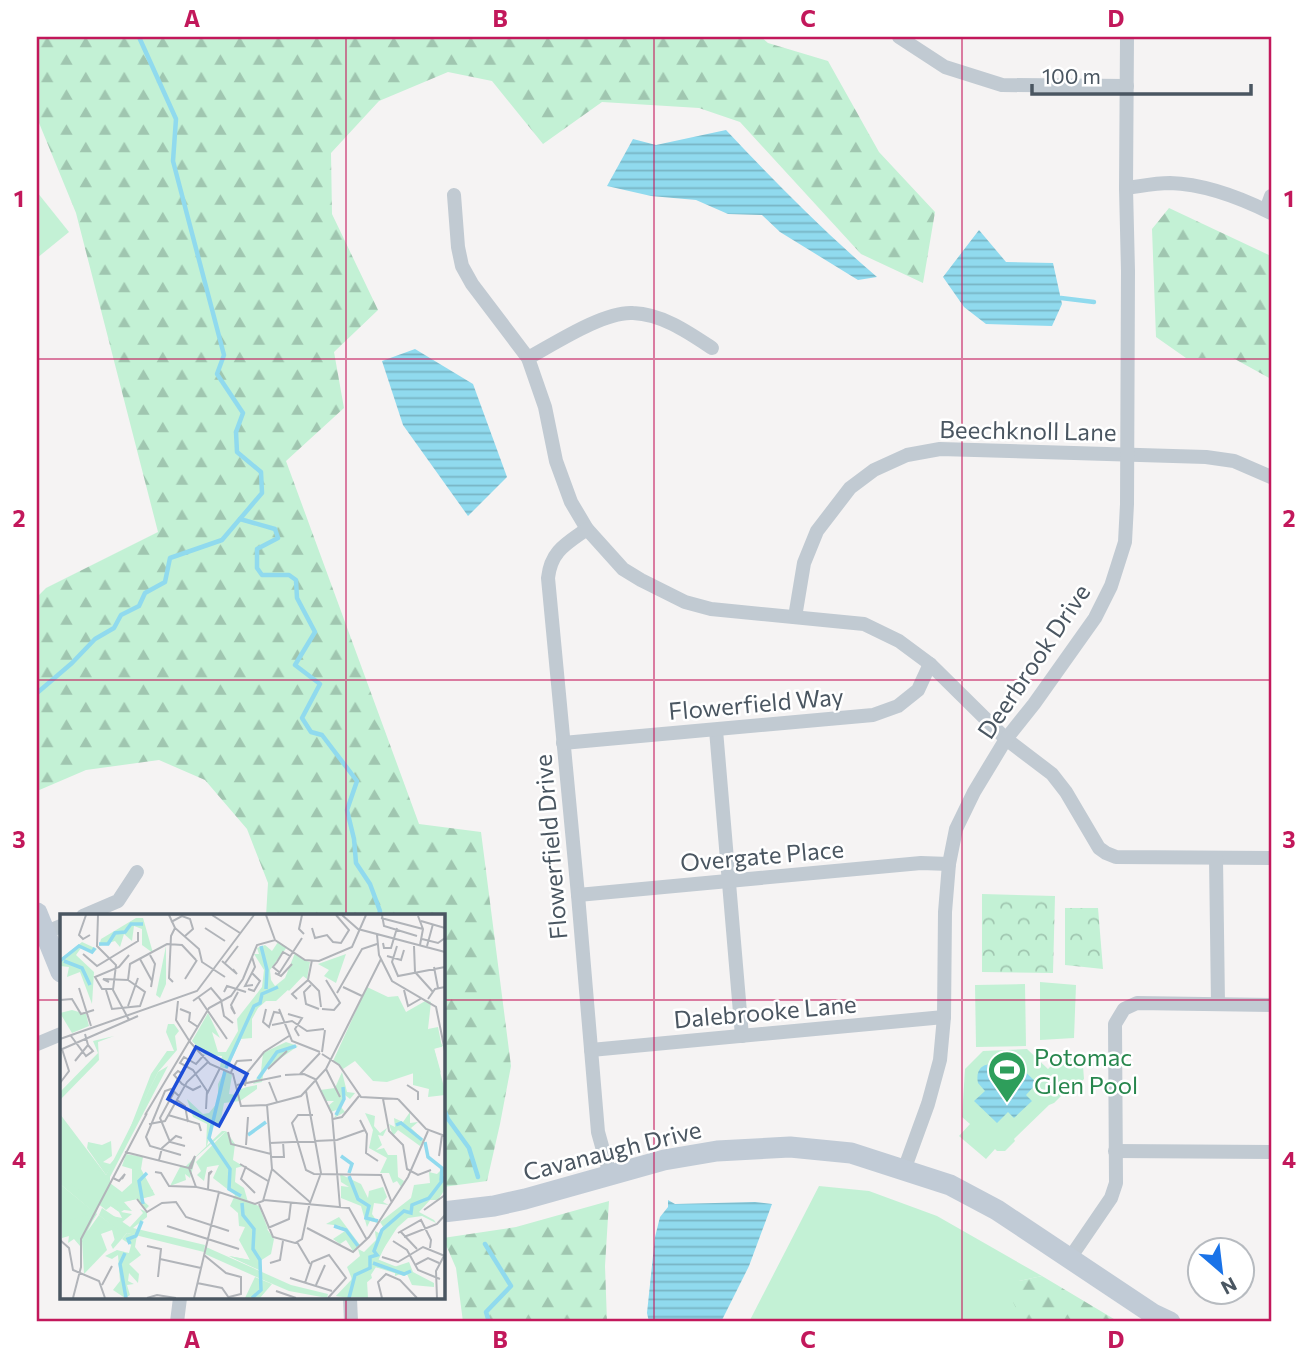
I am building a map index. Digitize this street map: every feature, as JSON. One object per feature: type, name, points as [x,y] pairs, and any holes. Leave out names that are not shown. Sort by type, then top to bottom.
[{"type":"street","points":[[899,37],[945,67],[1002,85],[1127,86]]},
{"type":"street","name":"Deerbrook Drive","points":[[904,1170],[928,1104],[940,1060],[944,1017],[945,912],[949,864],[956,829],[974,792],[1006,739],[1096,618],[1111,586],[1125,542],[1128,455],[1127,37]]},
{"type":"street","points":[[1126,188],[1171,183],[1202,188],[1236,198],[1268,212],[1271,196]]},
{"type":"street","points":[[454,195],[462,266],[472,284],[527,358],[545,407],[556,461],[571,502],[587,529],[623,569],[685,602],[710,609],[864,624],[899,640],[930,664],[1006,739],[1052,774],[1066,792],[1093,840],[1106,853],[1116,857],[1271,858]]},
{"type":"street","points":[[527,358],[616,314],[632,313],[650,316],[680,327],[712,348]]},
{"type":"street","name":"Beechknoll Lane","points":[[795,617],[804,563],[817,531],[849,488],[874,470],[907,455],[940,449],[1206,457],[1234,461],[1271,477]]},
{"type":"street","name":"Flowerfield Drive","points":[[587,529],[554,556],[548,578],[598,1132],[610,1175]]},
{"type":"street","name":"Flowerfield Way","points":[[563,743],[873,715],[898,706],[918,690],[930,664]]},
{"type":"street","points":[[716,730],[742,1036]]},
{"type":"street","points":[[1216,858],[1218,1004]]},
{"type":"street","name":"Overgate Place","points":[[578,895],[921,863],[949,864]]},
{"type":"street","points":[[88,914],[118,901],[137,872]]},
{"type":"street","points":[[47,924],[60,969]]},
{"type":"street","points":[[1070,1258],[1111,1198],[1116,1183],[1115,1024],[1124,1009],[1137,1003],[1271,1005]]},
{"type":"street","name":"Dalebrooke Lane","points":[[591,1049],[944,1017]]},
{"type":"street","points":[[37,1044],[60,1034]]},
{"type":"street","name":"Cavanaugh Drive","points":[[444,1212],[504,1204],[664,1160],[717,1150],[790,1147],[851,1153],[950,1185],[997,1210],[1153,1314],[1170,1322]]},
{"type":"street","points":[[1115,1151],[1271,1152]]},
{"type":"street","points":[[177,1322],[180,1300]]},
{"type":"street","points":[[350,1300],[351,1322]]},
{"type":"green space","points":[[37,37],[761,37],[768,43],[828,61],[879,152],[935,212],[923,283],[861,254],[740,122],[699,108],[602,102],[543,144],[492,81],[448,72],[379,101],[331,153],[332,214],[378,310],[334,352],[344,408],[286,461],[419,824],[481,832],[511,1066],[487,1181],[444,1187],[444,914],[266,914],[268,883],[247,829],[205,780],[159,760],[86,770],[37,791],[37,597],[46,588],[158,532],[76,213],[37,118]]},
{"type":"green space","points":[[37,192],[69,232],[37,258]]},
{"type":"green space","points":[[1169,208],[1271,256],[1271,379],[1233,358],[1186,358],[1156,337],[1152,229]]},
{"type":"green space","points":[[982,894],[1055,896],[1053,973],[982,972]]},
{"type":"green space","points":[[1065,908],[1098,908],[1103,969],[1065,965]]},
{"type":"green space","points":[[1040,982],[1076,985],[1074,1038],[1040,1040]]},
{"type":"green space","points":[[1025,984],[1026,1046],[976,1047],[975,985]]},
{"type":"green space","name":"Potomac Glen Pool","points":[[1027,1049],[1048,1069],[1061,1056],[1071,1056],[1083,1066],[1084,1079],[1066,1097],[1063,1094],[1049,1105],[1005,1151],[995,1149],[986,1159],[959,1136],[970,1124],[962,1117],[965,1069],[983,1051]]},
{"type":"green space","points":[[819,1186],[869,1191],[937,1216],[1042,1276],[1019,1281],[1022,1320],[749,1322]]},
{"type":"green space","points":[[609,1201],[605,1266],[607,1322],[463,1322],[456,1268],[444,1238],[516,1227]]},
{"type":"green space","points":[[1042,1276],[1119,1322],[1020,1322],[1022,1320],[1013,1302],[1019,1281]]},
{"type":"water","points":[[726,130],[837,242],[877,277],[858,280],[780,232],[762,215],[728,214],[696,200],[651,196],[607,186],[633,139],[656,145]]},
{"type":"water","points":[[979,230],[1006,262],[1053,263],[1062,304],[1052,326],[986,324],[964,307],[943,277]]},
{"type":"water","points":[[415,349],[473,384],[507,477],[468,516],[403,425],[382,361]]},
{"type":"water","points":[[1014,1061],[1037,1083],[1026,1095],[1032,1101],[1014,1118],[1008,1112],[997,1123],[974,1101],[985,1091],[978,1083],[977,1077],[985,1065],[994,1065],[1004,1071]]},
{"type":"water","points":[[668,1200],[675,1204],[772,1204],[749,1266],[721,1322],[649,1322],[647,1313],[655,1237],[660,1217],[668,1207]]},
{"type":"waterway","points":[[37,693],[95,639],[114,628],[121,615],[139,606],[145,593],[165,582],[170,558],[222,540],[262,493],[261,472],[237,452],[236,432],[243,413],[217,374],[224,355],[173,161],[176,119],[139,37]]},
{"type":"waterway","points":[[1061,298],[1094,302]]},
{"type":"waterway","points":[[240,519],[275,529],[278,538],[257,549],[257,568],[262,575],[289,575],[296,580],[297,598],[315,632],[295,665],[320,684],[302,718],[311,732],[322,735],[357,781],[347,810],[356,863],[370,884],[379,914]]},
{"type":"waterway","points":[[444,1109],[469,1148],[478,1177]]},
{"type":"waterway","points":[[485,1244],[511,1286],[486,1312],[489,1322]]},
{"type":"place","name":"Potomac Glen Pool","points":[[1007,1104]]}]
